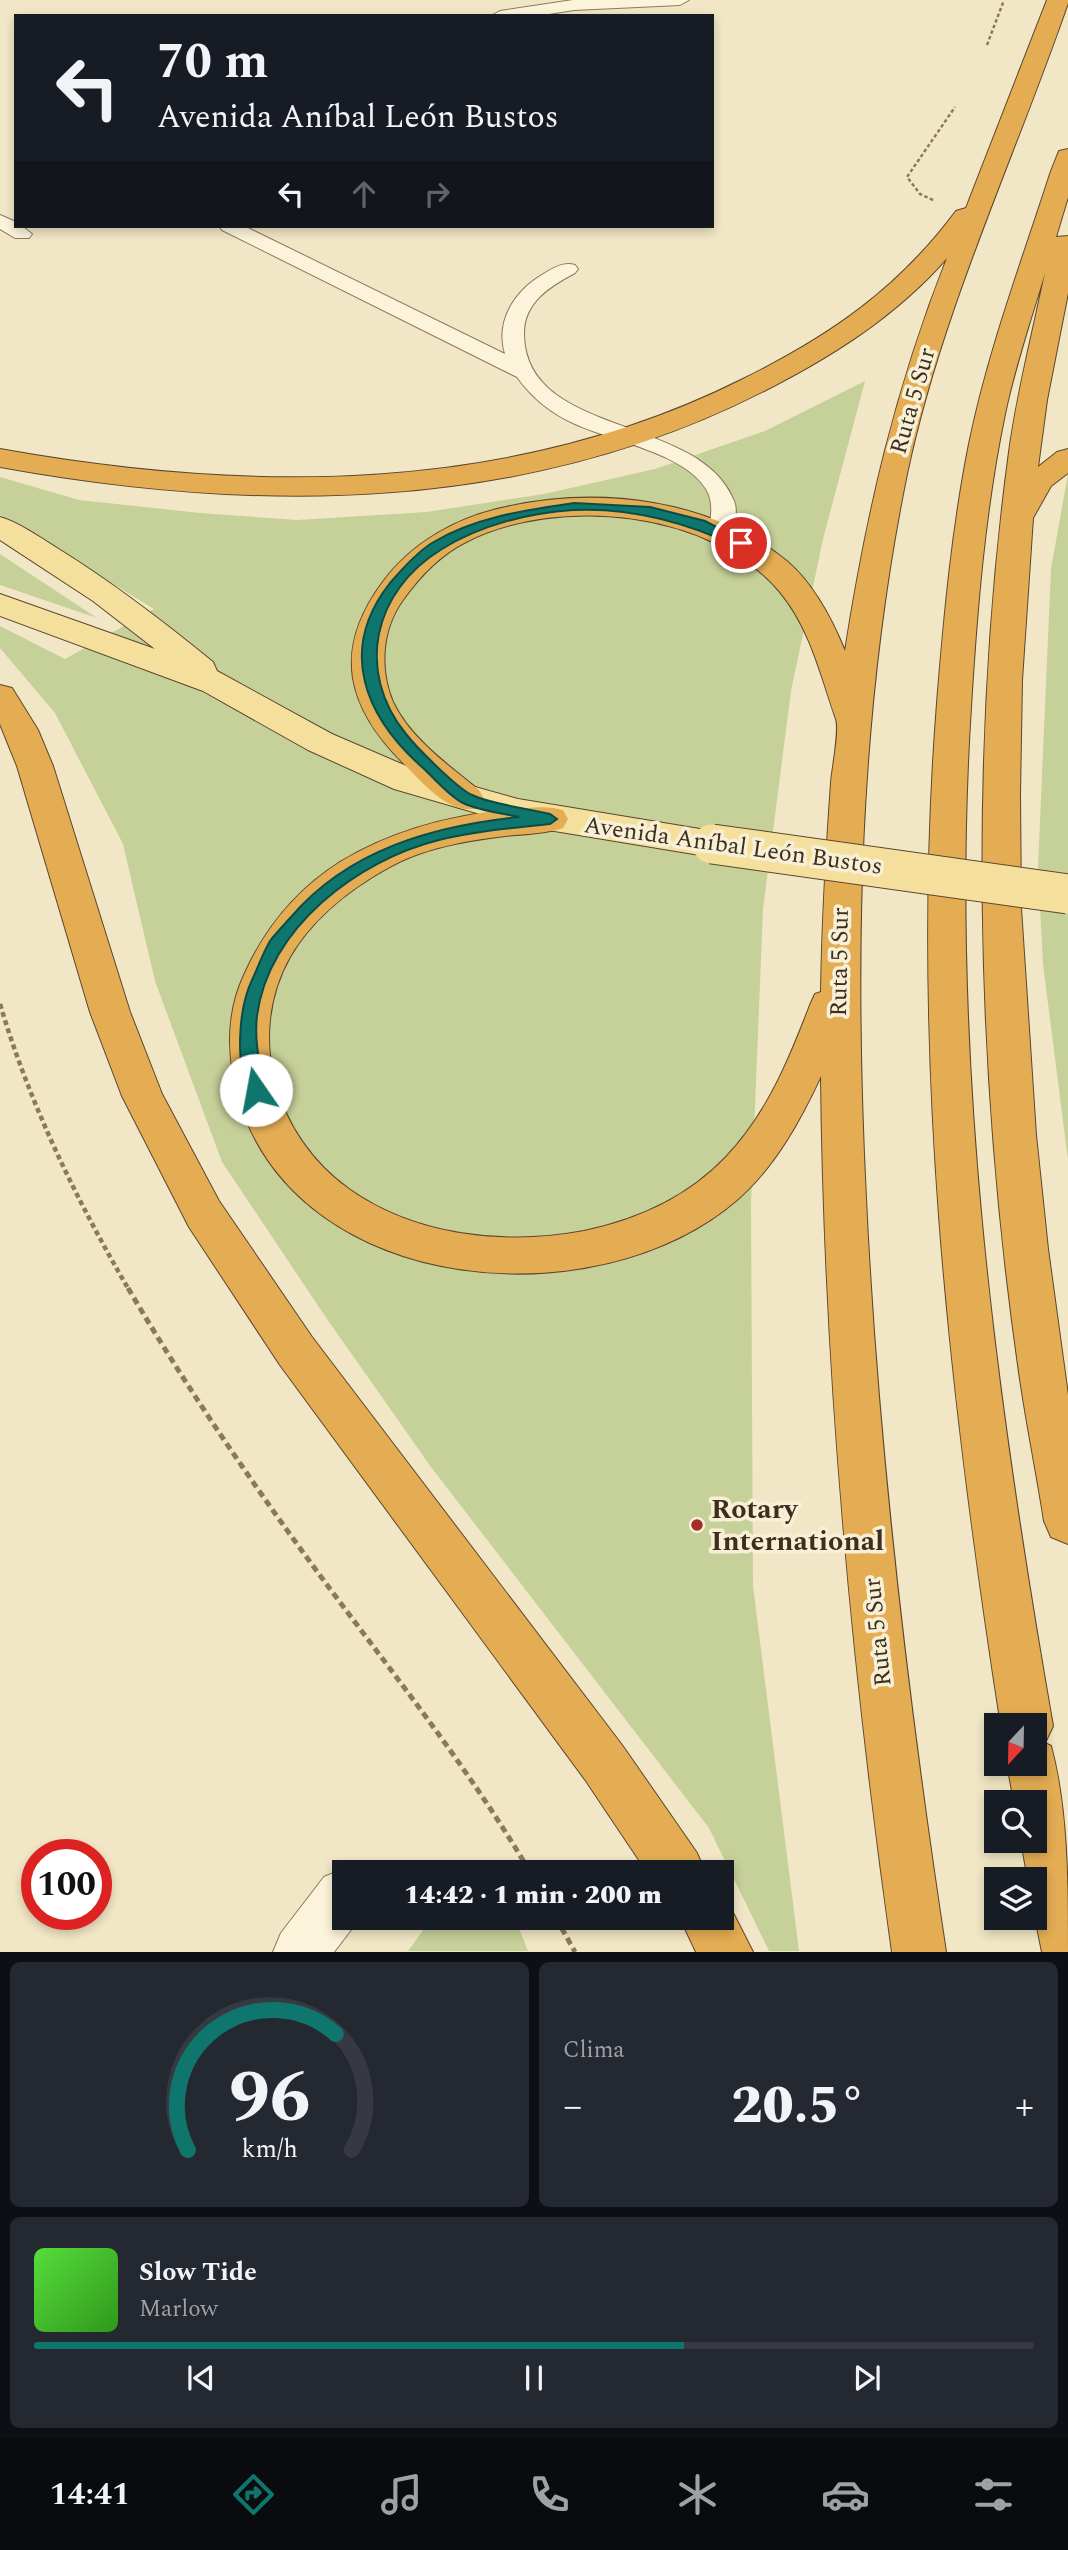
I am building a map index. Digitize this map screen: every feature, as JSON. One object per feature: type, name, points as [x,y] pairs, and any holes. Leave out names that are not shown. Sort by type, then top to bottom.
[{"type":"highway","name":"Ruta 5 Sur","points":[[919,1951],[889,1731],[859,1450],[844,1191],[838,980],[844,849],[854,728],[876,559],[904,427],[930,342],[1058,0]]},
{"type":"highway","points":[[1065,166],[1067,211],[1064,246],[1032,399],[1005,655],[1003,931],[1014,1122],[1026,1237],[1041,1364],[1067,1515]]},
{"type":"highway","points":[[1025,1713],[993,1510],[963,1265],[949,1071],[946,822],[960,629],[981,462],[1001,373],[1065,166]]},
{"type":"highway","points":[[0,458],[88,475],[135,480],[228,486],[341,486],[432,479],[508,467],[631,437],[747,389],[833,342],[898,294],[939,250],[993,174]]},
{"type":"highway","points":[[1018,517],[1039,481],[1068,458]]},
{"type":"highway","points":[[466,799],[403,741],[386,719],[372,686],[368,650],[375,618],[383,601],[407,571],[436,547],[454,536],[498,519],[547,509],[574,506],[629,508],[679,518],[720,531],[776,569],[802,598],[831,657],[854,728]]},
{"type":"highway","points":[[0,696],[21,730],[35,766],[110,1012],[142,1096],[204,1214],[296,1351],[604,1763],[670,1860]]},
{"type":"highway","points":[[550,819],[513,821],[437,835],[378,857],[332,884],[313,901],[288,929],[265,966],[252,1003],[247,1042],[250,1064],[263,1108],[278,1139],[293,1161],[311,1181],[361,1217],[391,1232],[456,1252],[524,1258],[600,1247],[674,1220],[702,1204],[723,1187],[742,1168],[773,1125],[814,1049],[838,980]]},
{"type":"highway","points":[[1035,1776],[1068,1948]]},
{"type":"highway","points":[[714,1930],[726,1951]]},
{"type":"main road","name":"Avenida Aníbal León Bustos","points":[[0,527],[104,591],[150,625],[215,683]]},
{"type":"main road","name":"Avenida Aníbal León Bustos","points":[[0,604],[215,683],[351,757],[406,780],[466,799],[550,819],[1068,894]]},
{"type":"street","points":[[300,1951],[332,1910]]},
{"type":"lane","points":[[512,14],[554,7],[680,0]]},
{"type":"lane","points":[[0,221],[22,234]]},
{"type":"lane","points":[[233,228],[525,372]]},
{"type":"lane","points":[[568,270],[537,286],[527,296],[515,319],[514,346],[525,372],[546,397],[563,409],[606,430],[657,445],[698,469],[712,483],[722,499],[724,522],[720,531]]},
{"type":"path","points":[[987,45],[1004,0]]},
{"type":"path","points":[[955,107],[907,177],[920,194],[964,217]]},
{"type":"path","points":[[0,1004],[12,1046],[65,1174],[117,1272],[177,1370],[295,1542],[446,1744],[522,1860]]},
{"type":"path","points":[[563,1930],[575,1951]]},
{"type":"green space","points":[[865,381],[823,539],[791,691],[763,909],[751,1205],[753,1586],[799,1951],[769,1951],[734,1879],[734,1860],[725,1860],[709,1828],[431,1467],[327,1319],[222,1162],[155,981],[123,844],[55,713],[0,648],[0,626],[65,659],[154,609],[0,515],[0,477],[79,500],[297,520],[426,512],[544,494],[655,469],[765,431]]},
{"type":"green space","points":[[1068,474],[1068,1160],[1043,964],[1038,867],[1051,569]]},
{"type":"green space","points":[[0,554],[97,618],[0,585]]},
{"type":"green space","points":[[423,1930],[520,1930],[528,1951],[408,1951]]},
{"type":"place","name":"Rotary International","points":[[697,1525]]},
{"type":"route","points":[[256,1090],[247,1042],[249,1014],[255,991],[277,944],[313,901],[355,869],[402,846],[437,835],[482,826],[550,819],[466,799],[431,769],[386,719],[372,686],[368,650],[375,618],[383,601],[407,571],[436,547],[475,527],[521,514],[574,506],[650,511],[720,531],[741,543]]}]
